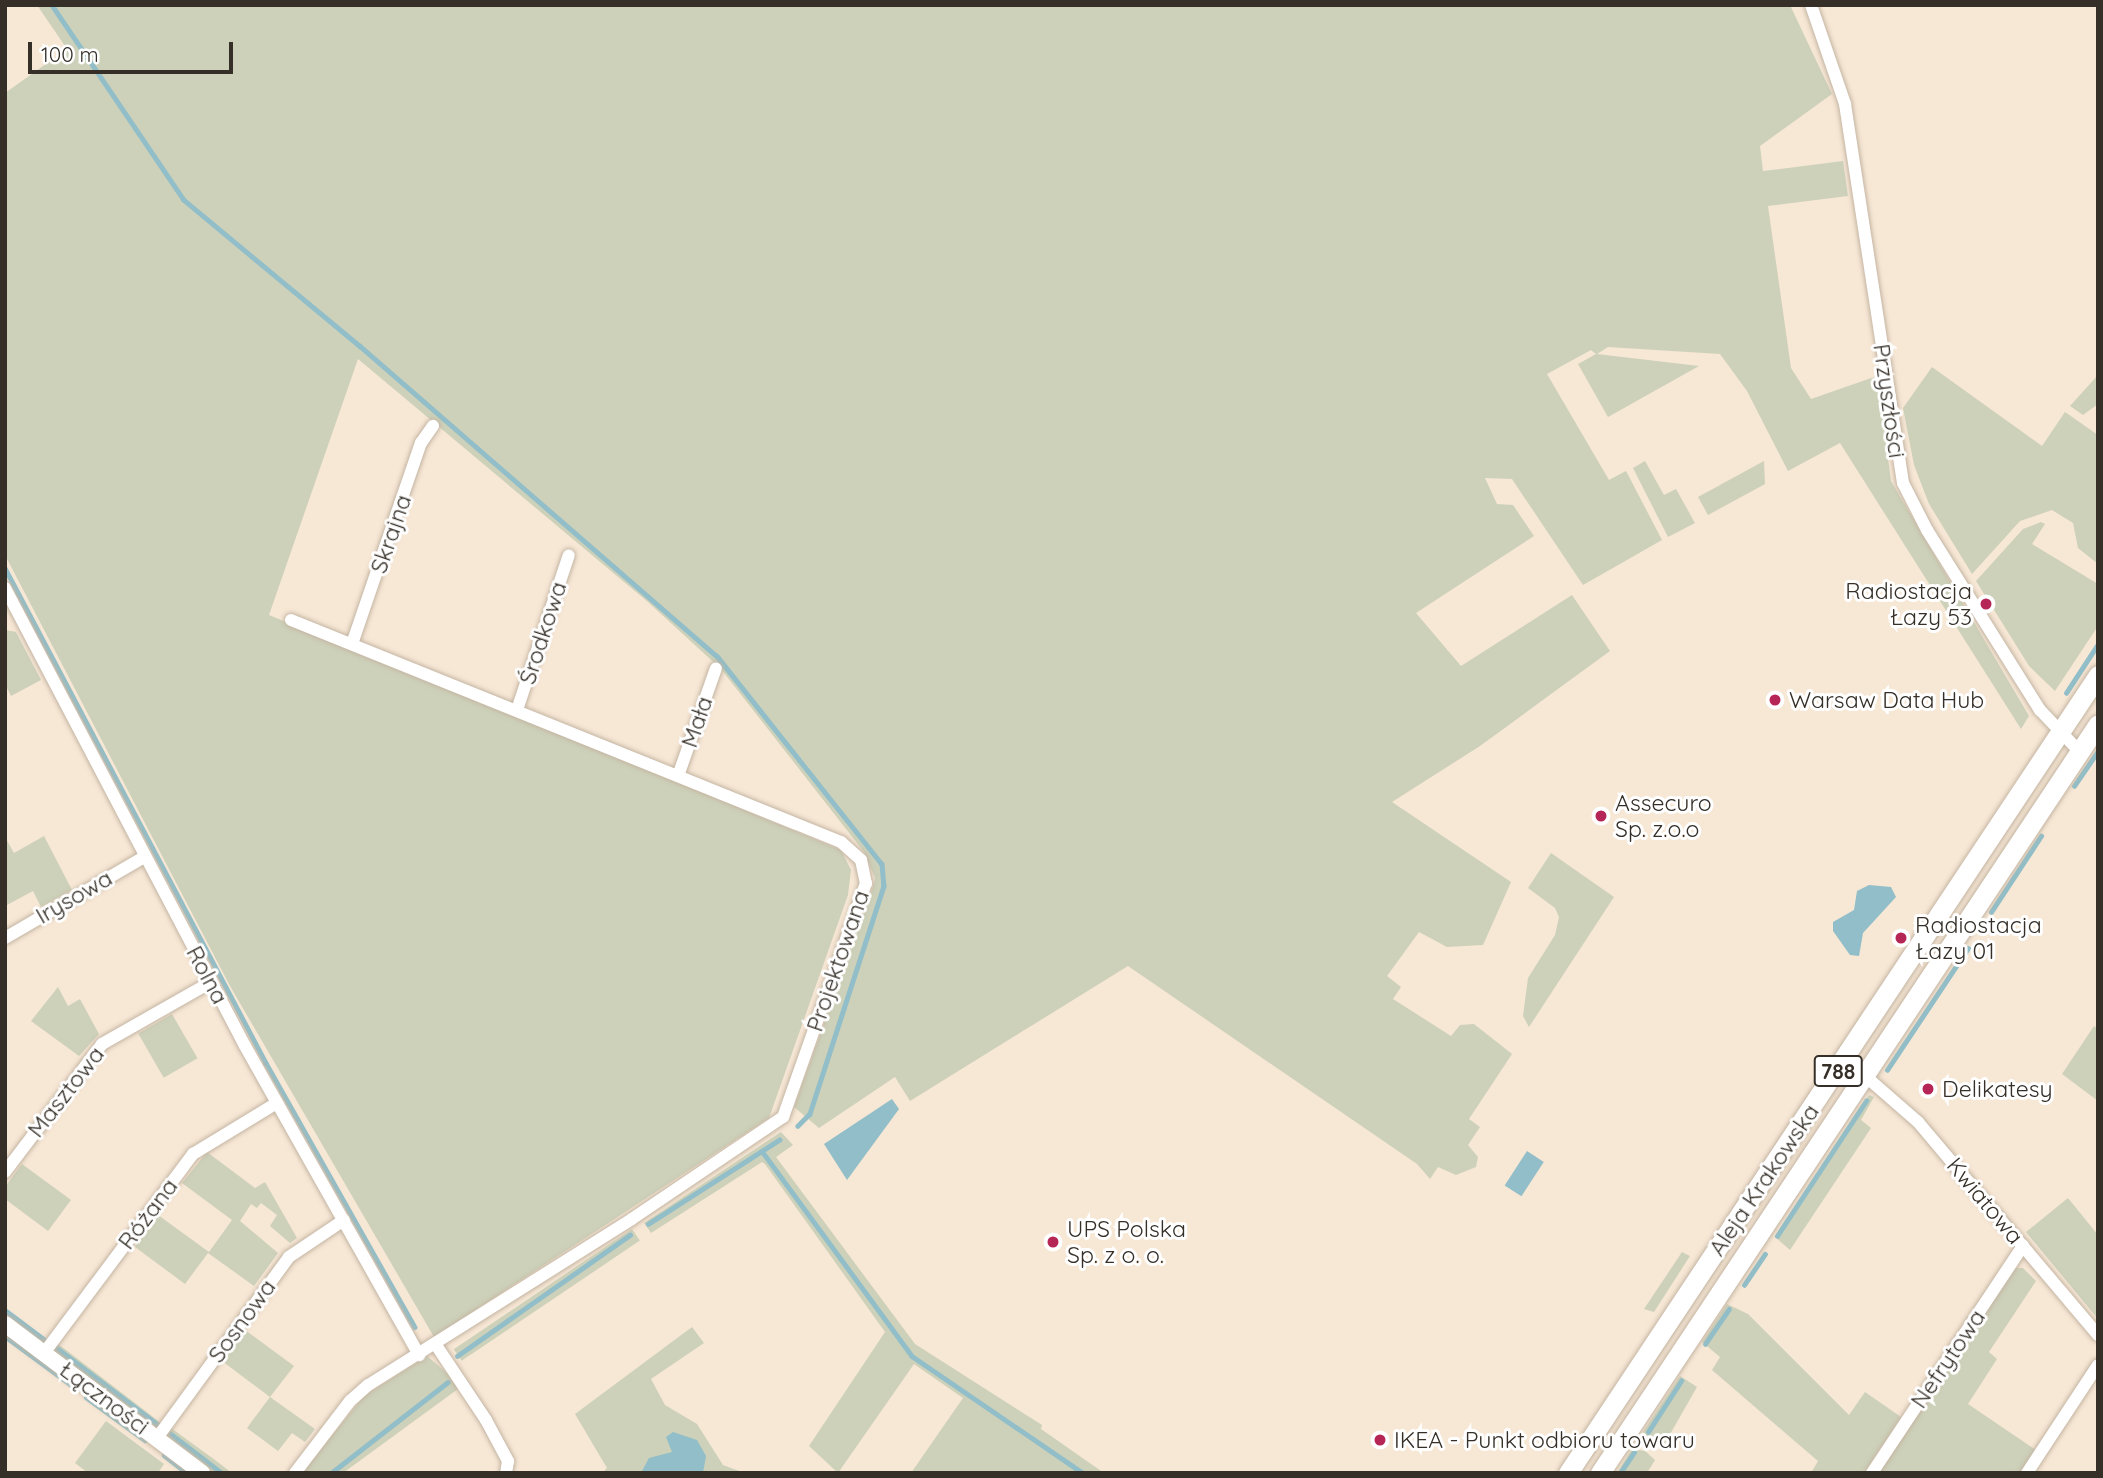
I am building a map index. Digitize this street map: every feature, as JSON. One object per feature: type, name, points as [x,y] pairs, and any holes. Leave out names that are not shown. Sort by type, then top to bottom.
[{"type":"main road","name":"Aleja Krakowska","points":[[1568,1473],[2098,675]]},
{"type":"main road","name":"Aleja Krakowska","points":[[1600,1473],[2098,724]]},
{"type":"street","name":"Przyszłości","points":[[1811,5],[1845,104],[1903,483],[1967,595],[2059,734],[2079,751]]},
{"type":"street","name":"Skrajna","points":[[352,645],[421,443],[433,426]]},
{"type":"street","name":"Środkowa","points":[[517,710],[569,555]]},
{"type":"street","name":"Rolna","points":[[5,588],[211,982],[419,1355]]},
{"type":"street","name":"Projektowana","points":[[291,620],[841,842],[853,851],[865,872],[864,899],[783,1116],[349,1401],[295,1473]]},
{"type":"street","name":"Mała","points":[[678,776],[716,668]]},
{"type":"street","name":"Irysowa","points":[[5,939],[144,857]]},
{"type":"street","name":"Masztowa","points":[[5,1172],[102,1044],[211,982]]},
{"type":"street","name":"Kwiatowa","points":[[1864,1075],[1919,1122],[2098,1335]]},
{"type":"street","name":"Różana","points":[[44,1353],[193,1154],[277,1103]]},
{"type":"street","name":"Sosnowa","points":[[157,1438],[289,1256],[344,1220]]},
{"type":"street","name":"Nefrytowa","points":[[1872,1473],[2023,1246]]},
{"type":"street","name":"Łączności","points":[[5,1324],[202,1473]]},
{"type":"street","points":[[436,1345],[486,1420],[508,1461],[506,1473]]},
{"type":"street","points":[[2027,1473],[2098,1365]]},
{"type":"green space","points":[[37,5],[1790,5],[1832,94],[1760,146],[1763,171],[1843,161],[1848,196],[1768,206],[1791,368],[1811,399],[1877,376],[1891,481],[2029,716],[2021,729],[1840,443],[1788,471],[1747,391],[1720,354],[1608,347],[1597,354],[1699,366],[1608,417],[1578,364],[1596,354],[1591,350],[1547,374],[1609,480],[1626,471],[1662,540],[1583,585],[1512,479],[1485,478],[1497,504],[1513,505],[1534,536],[1416,613],[1461,666],[1572,595],[1610,651],[1480,746],[1392,802],[1511,882],[1483,945],[1447,947],[1419,932],[1387,976],[1401,987],[1393,999],[1451,1036],[1460,1025],[1474,1024],[1512,1054],[1469,1119],[1480,1127],[1468,1145],[1478,1157],[1476,1167],[1456,1175],[1438,1167],[1430,1179],[1417,1164],[1128,966],[910,1101],[895,1077],[819,1128],[794,1107],[872,890],[875,878],[864,852],[721,669],[648,602],[358,359],[269,615],[841,850],[851,870],[848,895],[769,1118],[434,1337],[230,986],[5,555],[5,93],[67,49]]},
{"type":"green space","points":[[1932,367],[2042,446],[2065,412],[2098,435],[2098,564],[2078,548],[2073,523],[2052,510],[2020,521],[1972,574],[1929,504],[1914,465],[1903,408]]},
{"type":"green space","points":[[2098,375],[2098,404],[2083,415],[2070,406]]},
{"type":"green space","points":[[1645,461],[1664,495],[1676,489],[1695,523],[1668,537],[1633,468]]},
{"type":"green space","points":[[1764,461],[1765,484],[1708,515],[1698,497]]},
{"type":"green space","points":[[2041,522],[2045,524],[2032,544],[2098,584],[2098,626],[2055,691],[2029,666],[1976,581],[2023,529]]},
{"type":"green space","points":[[5,630],[16,632],[41,680],[11,696],[5,684]]},
{"type":"green space","points":[[44,836],[72,890],[41,907],[33,891],[5,906],[5,837],[14,853]]},
{"type":"green space","points":[[1551,853],[1614,897],[1529,1027],[1523,1016],[1528,978],[1555,935],[1559,917],[1555,908],[1528,888]]},
{"type":"green space","points":[[58,987],[68,1006],[80,999],[99,1034],[79,1056],[31,1021]]},
{"type":"green space","points":[[172,1014],[198,1058],[164,1078],[138,1034]]},
{"type":"green space","points":[[2094,1026],[2098,1029],[2098,1101],[2062,1074]]},
{"type":"green space","points":[[1869,1095],[1874,1097],[1861,1120],[1871,1128],[1790,1250],[1775,1237]]},
{"type":"green space","points":[[781,1132],[793,1145],[776,1157],[915,1344],[1042,1425],[1041,1429],[1104,1473],[911,1473],[963,1398],[914,1364],[838,1473],[809,1446],[885,1332],[765,1164],[762,1162],[651,1233],[644,1223]]},
{"type":"green space","points":[[207,1152],[255,1188],[265,1182],[297,1238],[290,1243],[270,1226],[277,1215],[261,1203],[257,1208],[251,1204],[240,1221],[278,1253],[254,1286],[208,1253],[185,1284],[135,1247],[158,1215],[209,1252],[232,1220],[182,1183]]},
{"type":"green space","points":[[22,1164],[71,1200],[48,1231],[5,1199],[5,1187]]},
{"type":"green space","points":[[2068,1198],[2098,1235],[2098,1319],[2026,1232]]},
{"type":"green space","points":[[632,1229],[640,1241],[462,1361],[454,1349]]},
{"type":"green space","points":[[1682,1252],[1690,1256],[1654,1312],[1644,1309]]},
{"type":"green space","points":[[2015,1268],[2023,1268],[2036,1281],[1989,1352],[1997,1359],[1968,1404],[2036,1450],[2098,1354],[2098,1374],[2033,1473],[1879,1473]]},
{"type":"green space","points":[[1727,1304],[1748,1314],[1849,1415],[1865,1392],[1901,1417],[1864,1473],[1811,1473],[1818,1461],[1712,1370],[1720,1357],[1702,1342]]},
{"type":"green space","points":[[692,1327],[704,1343],[651,1379],[665,1405],[697,1424],[723,1465],[742,1472],[602,1473],[607,1468],[575,1414]]},
{"type":"green space","points":[[245,1330],[294,1366],[270,1397],[222,1361]]},
{"type":"green space","points":[[57,1343],[161,1423],[158,1427],[53,1352]]},
{"type":"green space","points":[[427,1356],[462,1386],[343,1473],[302,1473],[364,1396]]},
{"type":"green space","points":[[1680,1376],[1697,1387],[1661,1450],[1643,1432]]},
{"type":"green space","points":[[270,1397],[315,1429],[305,1442],[292,1433],[278,1451],[247,1428]]},
{"type":"green space","points":[[106,1421],[164,1464],[158,1473],[88,1473],[75,1463]]},
{"type":"green space","points":[[171,1428],[232,1473],[213,1473],[165,1437]]},
{"type":"green space","points":[[1632,1449],[1645,1451],[1655,1460],[1647,1473],[1617,1473]]},
{"type":"water","points":[[1869,885],[1891,887],[1896,897],[1863,933],[1859,956],[1850,955],[1833,931],[1833,922],[1854,910],[1857,891]]},
{"type":"water","points":[[892,1099],[899,1109],[847,1180],[824,1144]]},
{"type":"water","points":[[1527,1151],[1544,1162],[1521,1196],[1505,1185]]},
{"type":"water","points":[[673,1432],[697,1440],[706,1456],[703,1473],[641,1473],[649,1458],[672,1452],[666,1437]]},
{"type":"waterway","points":[[52,5],[184,200],[360,346],[717,656],[882,864],[884,886],[810,1114],[798,1126]]},
{"type":"waterway","points":[[5,568],[266,1063],[415,1327]]},
{"type":"waterway","points":[[2066,693],[2098,644]]},
{"type":"waterway","points":[[2074,786],[2098,751]]},
{"type":"waterway","points":[[1991,912],[2041,836]]},
{"type":"waterway","points":[[1887,1070],[1968,948]]},
{"type":"waterway","points":[[1777,1236],[1866,1101]]},
{"type":"waterway","points":[[648,1224],[779,1140]]},
{"type":"waterway","points":[[762,1151],[912,1356],[1083,1473]]},
{"type":"waterway","points":[[457,1356],[630,1235]]},
{"type":"waterway","points":[[1744,1285],[1765,1254]]},
{"type":"waterway","points":[[1705,1344],[1729,1309]]},
{"type":"waterway","points":[[5,1310],[45,1340]]},
{"type":"waterway","points":[[9,1339],[74,1387]]},
{"type":"waterway","points":[[57,1348],[157,1424]]},
{"type":"waterway","points":[[1648,1432],[1681,1381]]},
{"type":"waterway","points":[[331,1473],[448,1382]]},
{"type":"waterway","points":[[86,1397],[145,1440]]},
{"type":"waterway","points":[[171,1434],[222,1473]]},
{"type":"waterway","points":[[1620,1473],[1634,1452]]},
{"type":"waterway","points":[[164,1455],[187,1473]]},
{"type":"place","name":"Radiostacja Łazy 53","points":[[1986,604]]},
{"type":"place","name":"Warsaw Data Hub","points":[[1775,700]]},
{"type":"place","name":"Assecuro Sp. z.o.o","points":[[1601,816]]},
{"type":"place","name":"Radiostacja Łazy 01","points":[[1901,938]]},
{"type":"place","name":"Delikatesy","points":[[1928,1089]]},
{"type":"place","name":"UPS Polska Sp. z o. o.","points":[[1053,1242]]},
{"type":"place","name":"IKEA - Punkt odbioru towaru","points":[[1380,1440]]}]
